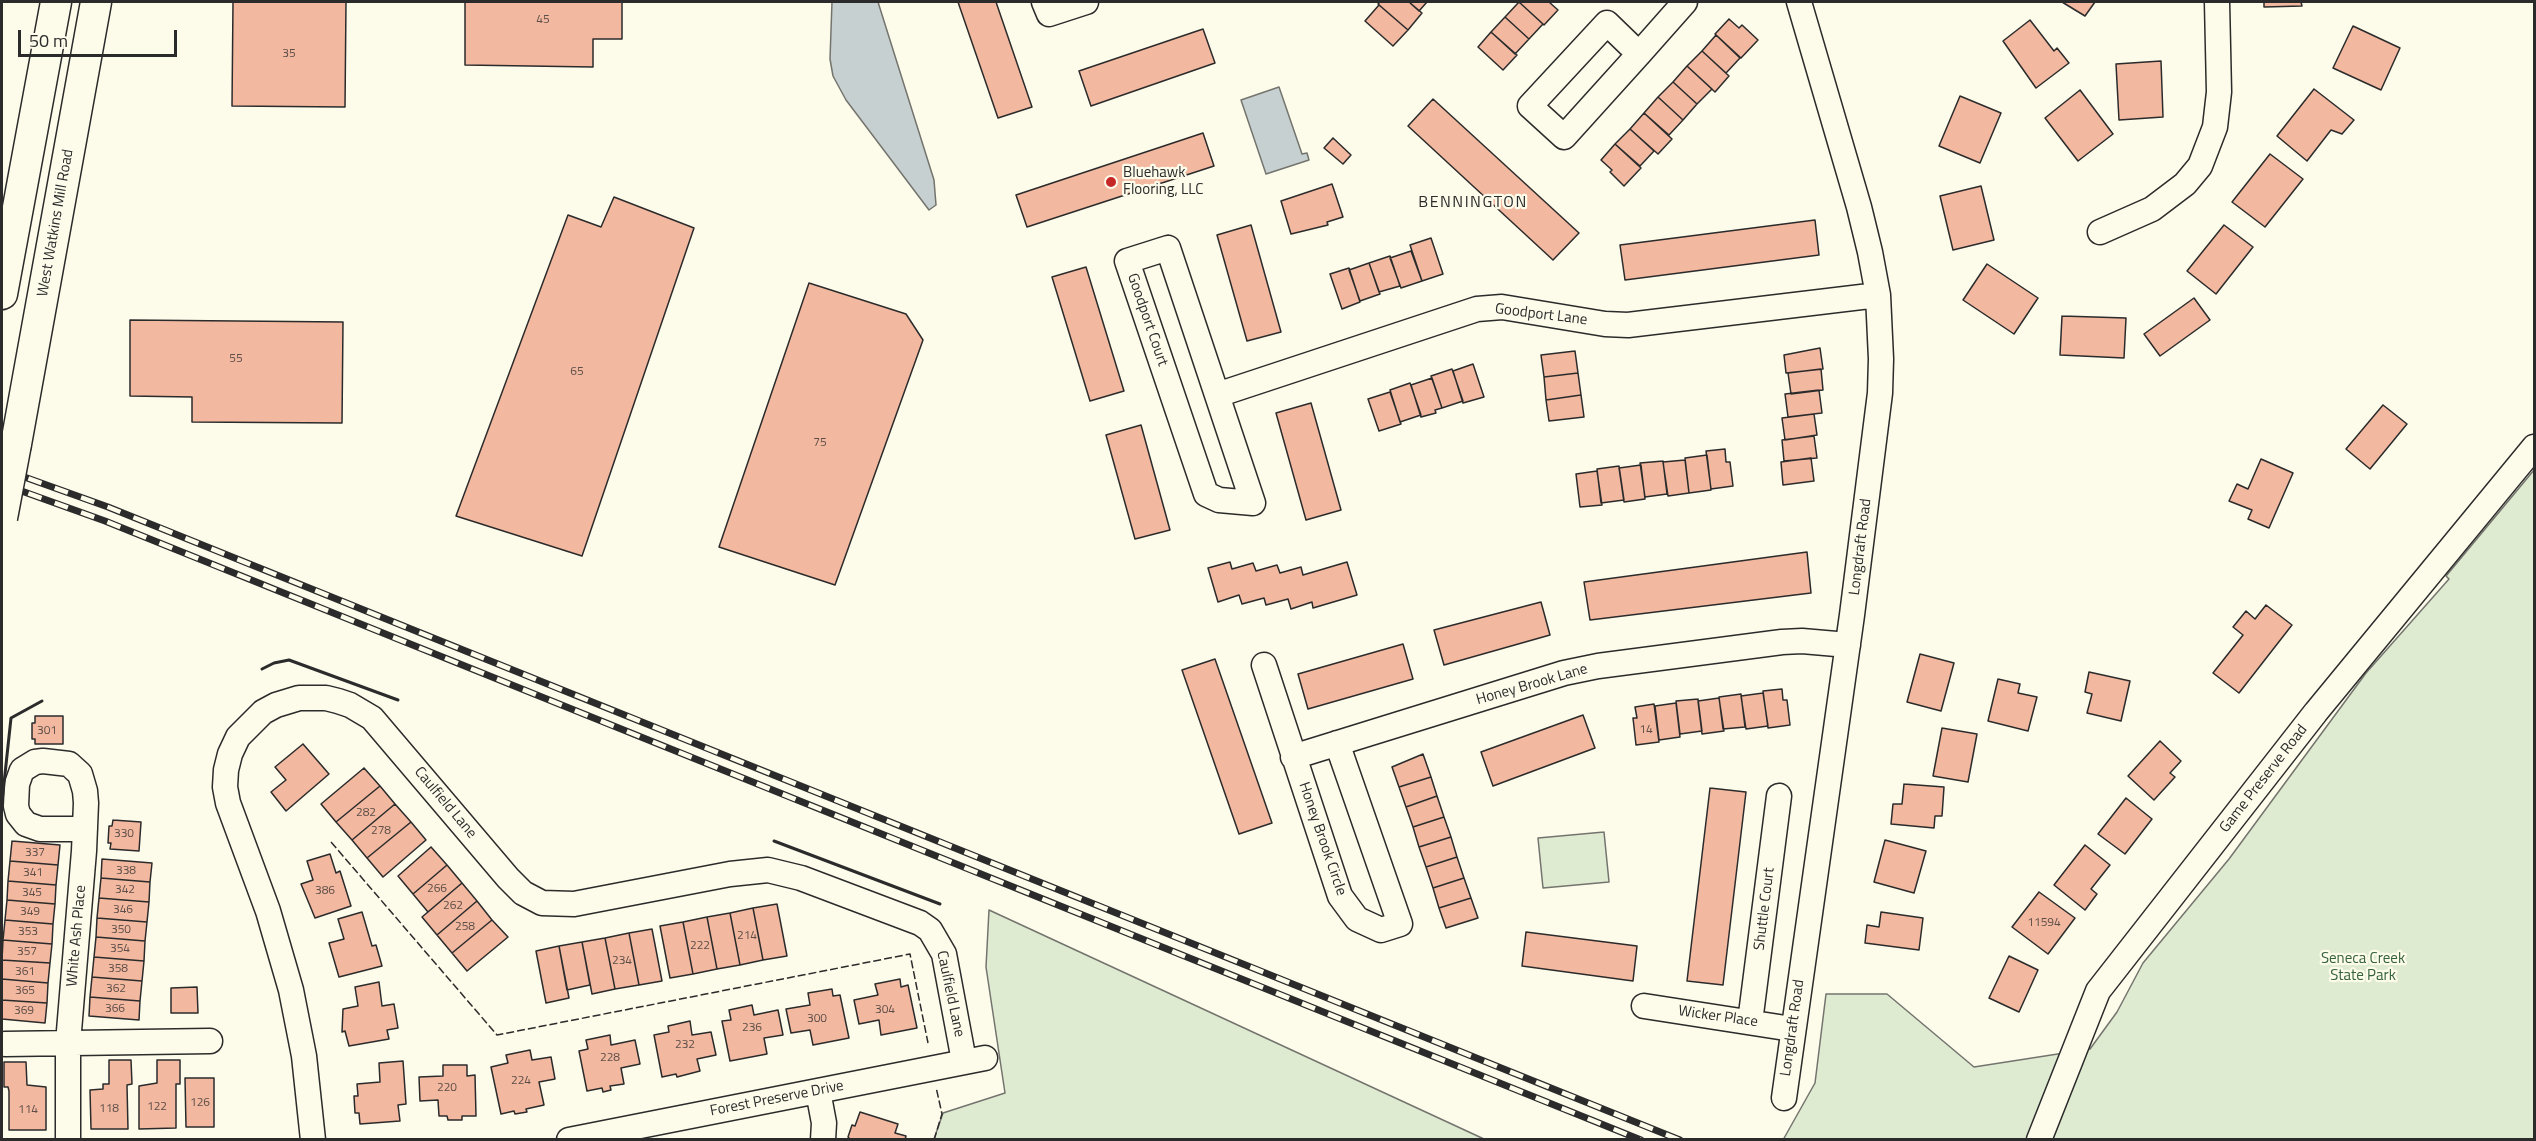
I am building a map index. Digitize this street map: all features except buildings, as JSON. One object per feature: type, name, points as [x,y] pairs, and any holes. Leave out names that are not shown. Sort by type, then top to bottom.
[{"type":"main road","points":[[2,294],[56,2]]},
{"type":"main road","name":"West Watkins Mill Road","points":[[2,518],[96,2]]},
{"type":"street","points":[[1044,2],[1049,14],[1086,2]]},
{"type":"street","points":[[1639,54],[1607,23],[1530,106],[1564,137],[1639,54],[1685,2]]},
{"type":"street","name":"Longdraft Road","points":[[1784,1098],[1848,645],[1880,393],[1881,327],[1878,295],[1859,207],[1799,2]]},
{"type":"street","points":[[2100,232],[2152,209],[2185,184],[2200,166],[2215,127],[2219,92],[2217,2]]},
{"type":"street","name":"Goodport Court","points":[[1168,248],[1217,395],[1253,503],[1219,500],[1206,494],[1127,261],[1168,248]]},
{"type":"street","name":"Goodport Lane","points":[[1217,395],[1477,309],[1502,307],[1605,324],[1628,325],[1878,295]]},
{"type":"street","name":"Game Preserve Road","points":[[2039,1140],[2098,992],[2316,712],[2535,447]]},
{"type":"street","name":"Honey Brook Lane","points":[[1293,757],[1564,673],[1598,666],[1782,642],[1819,641],[1848,645]]},
{"type":"street","name":"Honey Brook Circle","points":[[1264,665],[1340,896],[1357,919],[1381,930],[1400,924],[1337,743]]},
{"type":"street","name":"Caulfield Lane","points":[[313,1140],[304,1056],[291,990],[268,911],[228,803],[225,787],[230,754],[238,737],[263,712],[276,705],[299,698],[338,700],[372,718],[508,878],[523,893],[542,903],[574,904],[730,874],[768,870],[801,878],[920,923],[930,930],[944,954],[974,1060]]},
{"type":"street","name":"Shuttle Court","points":[[1750,1022],[1779,796]]},
{"type":"street","name":"White Ash Place","points":[[68,1140],[68,1043],[85,829]]},
{"type":"street","name":"Wicker Place","points":[[1644,1006],[1792,1029]]},
{"type":"street","points":[[5,1044],[210,1041]]},
{"type":"street","name":"Forest Preserve Drive","points":[[576,1139],[974,1060]]},
{"type":"street","points":[[818,1091],[824,1123],[823,1140]]},
{"type":"green space","name":"Seneca Creek State Park","points":[[2534,470],[2534,1139],[1783,1140],[1815,1083],[1826,994],[1887,994],[1974,1067],[2090,1049],[2117,1012],[2143,963],[2229,859],[2366,673],[2449,579],[2446,576]]},
{"type":"green space","points":[[1604,832],[1609,882],[1543,888],[1538,838]]},
{"type":"green space","points":[[989,910],[1484,1139],[934,1139],[943,1113],[1005,1093],[986,967]]},
{"type":"shaded area","points":[[832,2],[878,2],[934,180],[936,205],[929,210],[846,100],[833,76],[830,59]]},
{"type":"shaded area","points":[[1279,87],[1302,154],[1307,153],[1309,160],[1266,174],[1241,100]]},
{"type":"railway","points":[[2,469],[108,507],[1680,1140]]},
{"type":"railway","points":[[2,484],[105,521],[1641,1140]]},
{"type":"fence","points":[[331,842],[497,1035],[910,954],[928,1043]]},
{"type":"fence","points":[[934,1140],[942,1114],[936,1087]]},
{"type":"wall","points":[[262,669],[274,663],[289,660],[398,700]]},
{"type":"wall","points":[[2,802],[11,718],[42,701]]},
{"type":"wall","points":[[774,841],[940,904]]},
{"type":"place","name":"Bluehawk Flooring, LLC","points":[[1111,182]]},
{"type":"district","name":"BENNINGTON","points":[[1473,203]]}]
